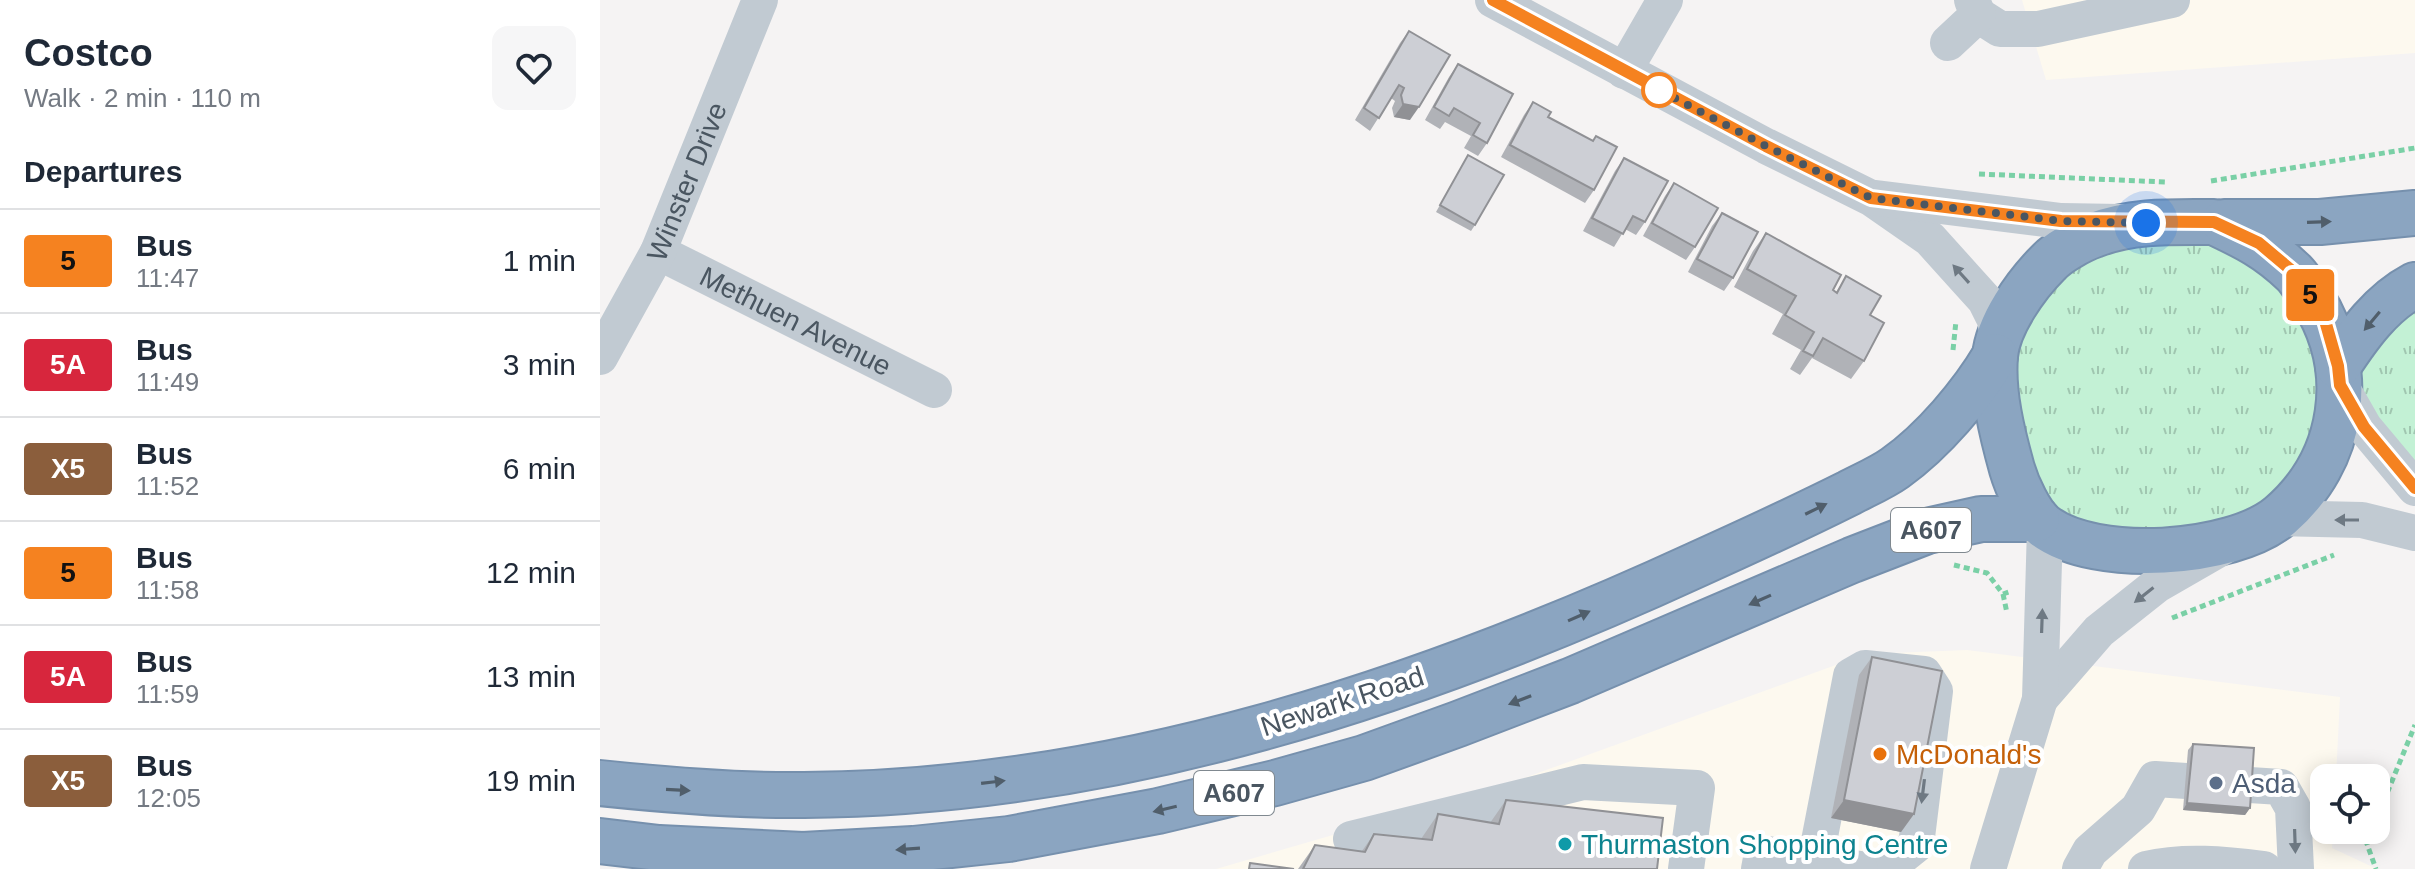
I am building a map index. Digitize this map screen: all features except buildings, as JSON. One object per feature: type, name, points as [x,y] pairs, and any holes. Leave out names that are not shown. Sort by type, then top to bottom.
[{"type":"highway","name":"Newark Road","points":[[600,783],[668,790],[803,795],[909,791],[1000,781],[1131,760],[1307,715],[1560,625],[1814,511],[1895,468],[1941,428],[1949,415],[1975,389],[1997,348],[2015,303],[2049,260],[2094,235],[2146,223],[2215,195],[2320,222],[2415,213]]},
{"type":"highway","points":[[1997,348],[2001,430],[2015,477],[2041,523],[2068,539],[2091,546],[2177,551],[2234,541],[2278,518],[2300,496],[2329,452],[2340,402],[2339,375],[2324,317],[2297,275],[2259,243],[2215,195]]},
{"type":"highway","points":[[2339,375],[2384,307],[2395,296],[2415,285]]},
{"type":"highway","name":"Newark Road","points":[[600,841],[659,848],[787,854],[866,852],[1009,839],[1158,811],[1364,758],[1458,724],[1570,681],[1927,531],[1981,519],[2041,523]]},
{"type":"street","name":"Winster Drive","points":[[600,357],[658,252],[760,0]]},
{"type":"street","points":[[1493,0],[1766,146],[1871,198],[1930,239],[1985,300],[1995,320],[1997,348]]},
{"type":"street","points":[[1624,71],[1665,0]]},
{"type":"street","points":[[1948,43],[1975,8],[2000,29],[2038,29],[2172,0]]},
{"type":"street","points":[[1871,198],[2061,221],[2146,223]]},
{"type":"street","name":"Methuen Avenue","points":[[658,252],[934,390]]},
{"type":"street","points":[[2339,375],[2364,427],[2415,488]]},
{"type":"street","points":[[2278,518],[2362,520],[2415,533]]},
{"type":"street","points":[[1988,869],[2040,699],[2041,523]]},
{"type":"street","points":[[2040,699],[2099,631],[2157,585],[2234,541]]},
{"type":"street","points":[[1760,861],[1838,865],[1827,811],[1851,676],[1865,668],[1924,674],[1935,691],[1916,845],[1886,869]]},
{"type":"street","points":[[1351,839],[1583,782],[1697,788],[1688,856]]},
{"type":"street","points":[[2080,869],[2090,851],[2146,794],[2281,787],[2293,808],[2296,869]]},
{"type":"street","points":[[2146,794],[2139,842],[2157,866],[2236,865],[2264,869]]},
{"type":"path","points":[[2215,195],[2415,148]]},
{"type":"path","points":[[1965,173],[2172,182]]},
{"type":"path","points":[[2170,619],[2331,555],[2345,556]]},
{"type":"path","points":[[2003,594],[2009,621]]},
{"type":"path","points":[[2390,786],[2415,725]]},
{"type":"path","points":[[2367,844],[2376,869]]},
{"type":"shaded area","points":[[2022,0],[2415,0],[2415,53],[2046,80]]},
{"type":"shaded area","name":"Thurmaston Shopping Centre","points":[[1967,650],[2340,697],[2337,764],[2310,764],[2310,844],[2332,844],[2332,848],[2377,869],[1216,869],[1505,785],[1866,654]]},
{"type":"green space","points":[[2094,235],[2259,243],[2338,365],[2415,285],[2415,488],[2364,427],[2329,452],[2234,541],[2045,527],[1999,340]]},
{"type":"bus line","name":"5","points":[[1493,0],[1766,146],[1871,198],[2061,221],[2214,222],[2259,243],[2297,275],[2324,317],[2338,366],[2340,385],[2364,427],[2415,488]]},
{"type":"place","name":"McDonald's","points":[[1880,754]]},
{"type":"place","name":"Asda","points":[[2216,783]]},
{"type":"place","name":"Thurmaston Shopping Centre","points":[[1565,844]]},
{"type":"route","points":[[1659,90],[1648,84],[1871,198],[2061,221],[2146,223]]}]
